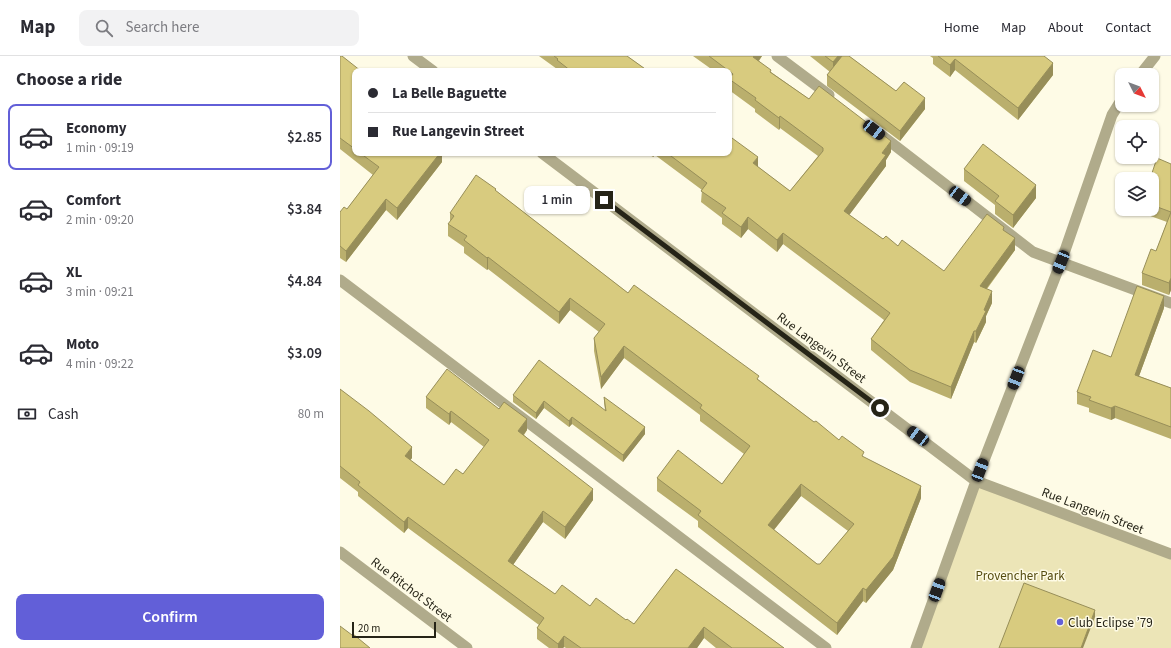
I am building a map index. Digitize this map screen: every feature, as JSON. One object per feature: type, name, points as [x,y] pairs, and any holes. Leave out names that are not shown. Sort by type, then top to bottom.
[{"type":"street","points":[[413,56],[429,68]]},
{"type":"street","points":[[777,56],[838,102]]},
{"type":"street","points":[[1146,68],[1156,56]]},
{"type":"street","points":[[916,648],[976,480],[1061,262],[1112,115],[1115,110]]},
{"type":"street","points":[[869,126],[1033,252],[1171,303]]},
{"type":"street","name":"Rue Langevin Street","points":[[546,156],[976,480],[1171,554]]},
{"type":"street","points":[[340,280],[826,648]]},
{"type":"street","name":"Rue Ritchot Street","points":[[340,552],[467,648]]},
{"type":"green space","name":"Provencher Park","points":[[976,481],[1171,554],[1171,648],[916,648]]},
{"type":"building","points":[[340,56],[342,56],[357,68],[352,68],[352,147],[340,138]]},
{"type":"building","points":[[554,56],[627,56],[644,68],[567,68],[557,60],[558,59]]},
{"type":"building","points":[[709,56],[754,56],[753,57],[771,70],[770,72],[809,99],[819,86],[891,141],[882,153],[886,155],[844,211],[883,239],[886,236],[898,246],[902,240],[944,271],[987,214],[1004,227],[1003,230],[1015,238],[980,286],[992,291],[984,310],[986,311],[976,331],[974,331],[951,387],[910,370],[871,339],[890,313],[783,233],[777,240],[748,217],[741,227],[722,213],[726,208],[701,191],[707,183],[671,156],[732,156],[732,138],[758,157],[753,163],[790,191],[823,151],[823,148],[780,116],[779,118],[755,100],[756,98],[732,81],[732,68],[725,68]]},
{"type":"building","points":[[825,56],[838,56],[833,62]]},
{"type":"building","points":[[842,56],[849,56],[896,91],[904,82],[925,98],[900,131],[827,75]]},
{"type":"building","points":[[938,56],[1044,56],[1053,63],[1018,108],[955,59],[950,65]]},
{"type":"building","points":[[983,144],[1036,185],[1013,215],[995,201],[999,196],[964,169]]},
{"type":"building","points":[[364,156],[438,156],[397,208],[386,199],[346,251],[340,246],[340,212],[344,207],[347,209],[379,167]]},
{"type":"building","points":[[1159,159],[1171,164],[1171,212],[1159,208],[1159,172],[1152,172],[1155,164],[1159,164]]},
{"type":"building","points":[[476,175],[496,189],[495,190],[628,293],[634,285],[759,376],[757,379],[814,422],[816,421],[839,440],[842,436],[864,452],[862,456],[921,486],[893,557],[866,590],[863,588],[837,623],[698,515],[701,511],[657,478],[678,450],[722,484],[750,446],[700,408],[702,405],[624,346],[601,377],[594,338],[605,324],[570,298],[559,312],[464,240],[467,236],[448,224],[454,216],[450,213]],"holes":[[[801,484],[854,524],[820,564],[817,564],[768,525]]]},
{"type":"building","points":[[1171,212],[1171,278],[1169,283],[1142,273],[1151,249],[1156,251]]},
{"type":"building","points":[[1137,286],[1164,296],[1135,375],[1171,388],[1171,427],[1115,406],[1111,408],[1089,400],[1091,397],[1077,392],[1093,350],[1111,357]]},
{"type":"building","points":[[539,360],[606,411],[604,397],[645,427],[623,455],[572,417],[569,421],[544,401],[536,413],[513,395]]},
{"type":"building","points":[[447,369],[499,409],[504,402],[527,419],[518,431],[593,489],[565,527],[543,511],[508,561],[555,594],[562,585],[590,606],[596,598],[626,620],[627,619],[634,624],[676,569],[784,648],[732,648],[704,627],[688,648],[581,648],[564,636],[558,644],[537,628],[544,618],[408,517],[404,522],[358,485],[360,482],[340,466],[340,389],[412,447],[405,456],[444,485],[456,469],[463,474],[489,440],[451,411],[449,414],[426,397]]},
{"type":"building","name":"Club Eclipse ’79","points":[[1024,583],[1095,610],[1081,648],[999,648]]},
{"type":"building","points":[[340,626],[352,635],[353,634],[370,648],[340,648]]},
{"type":"place","name":"Club Eclipse ’79","points":[[1060,622]]},
{"type":"route","points":[[604,200],[880,408]]}]
